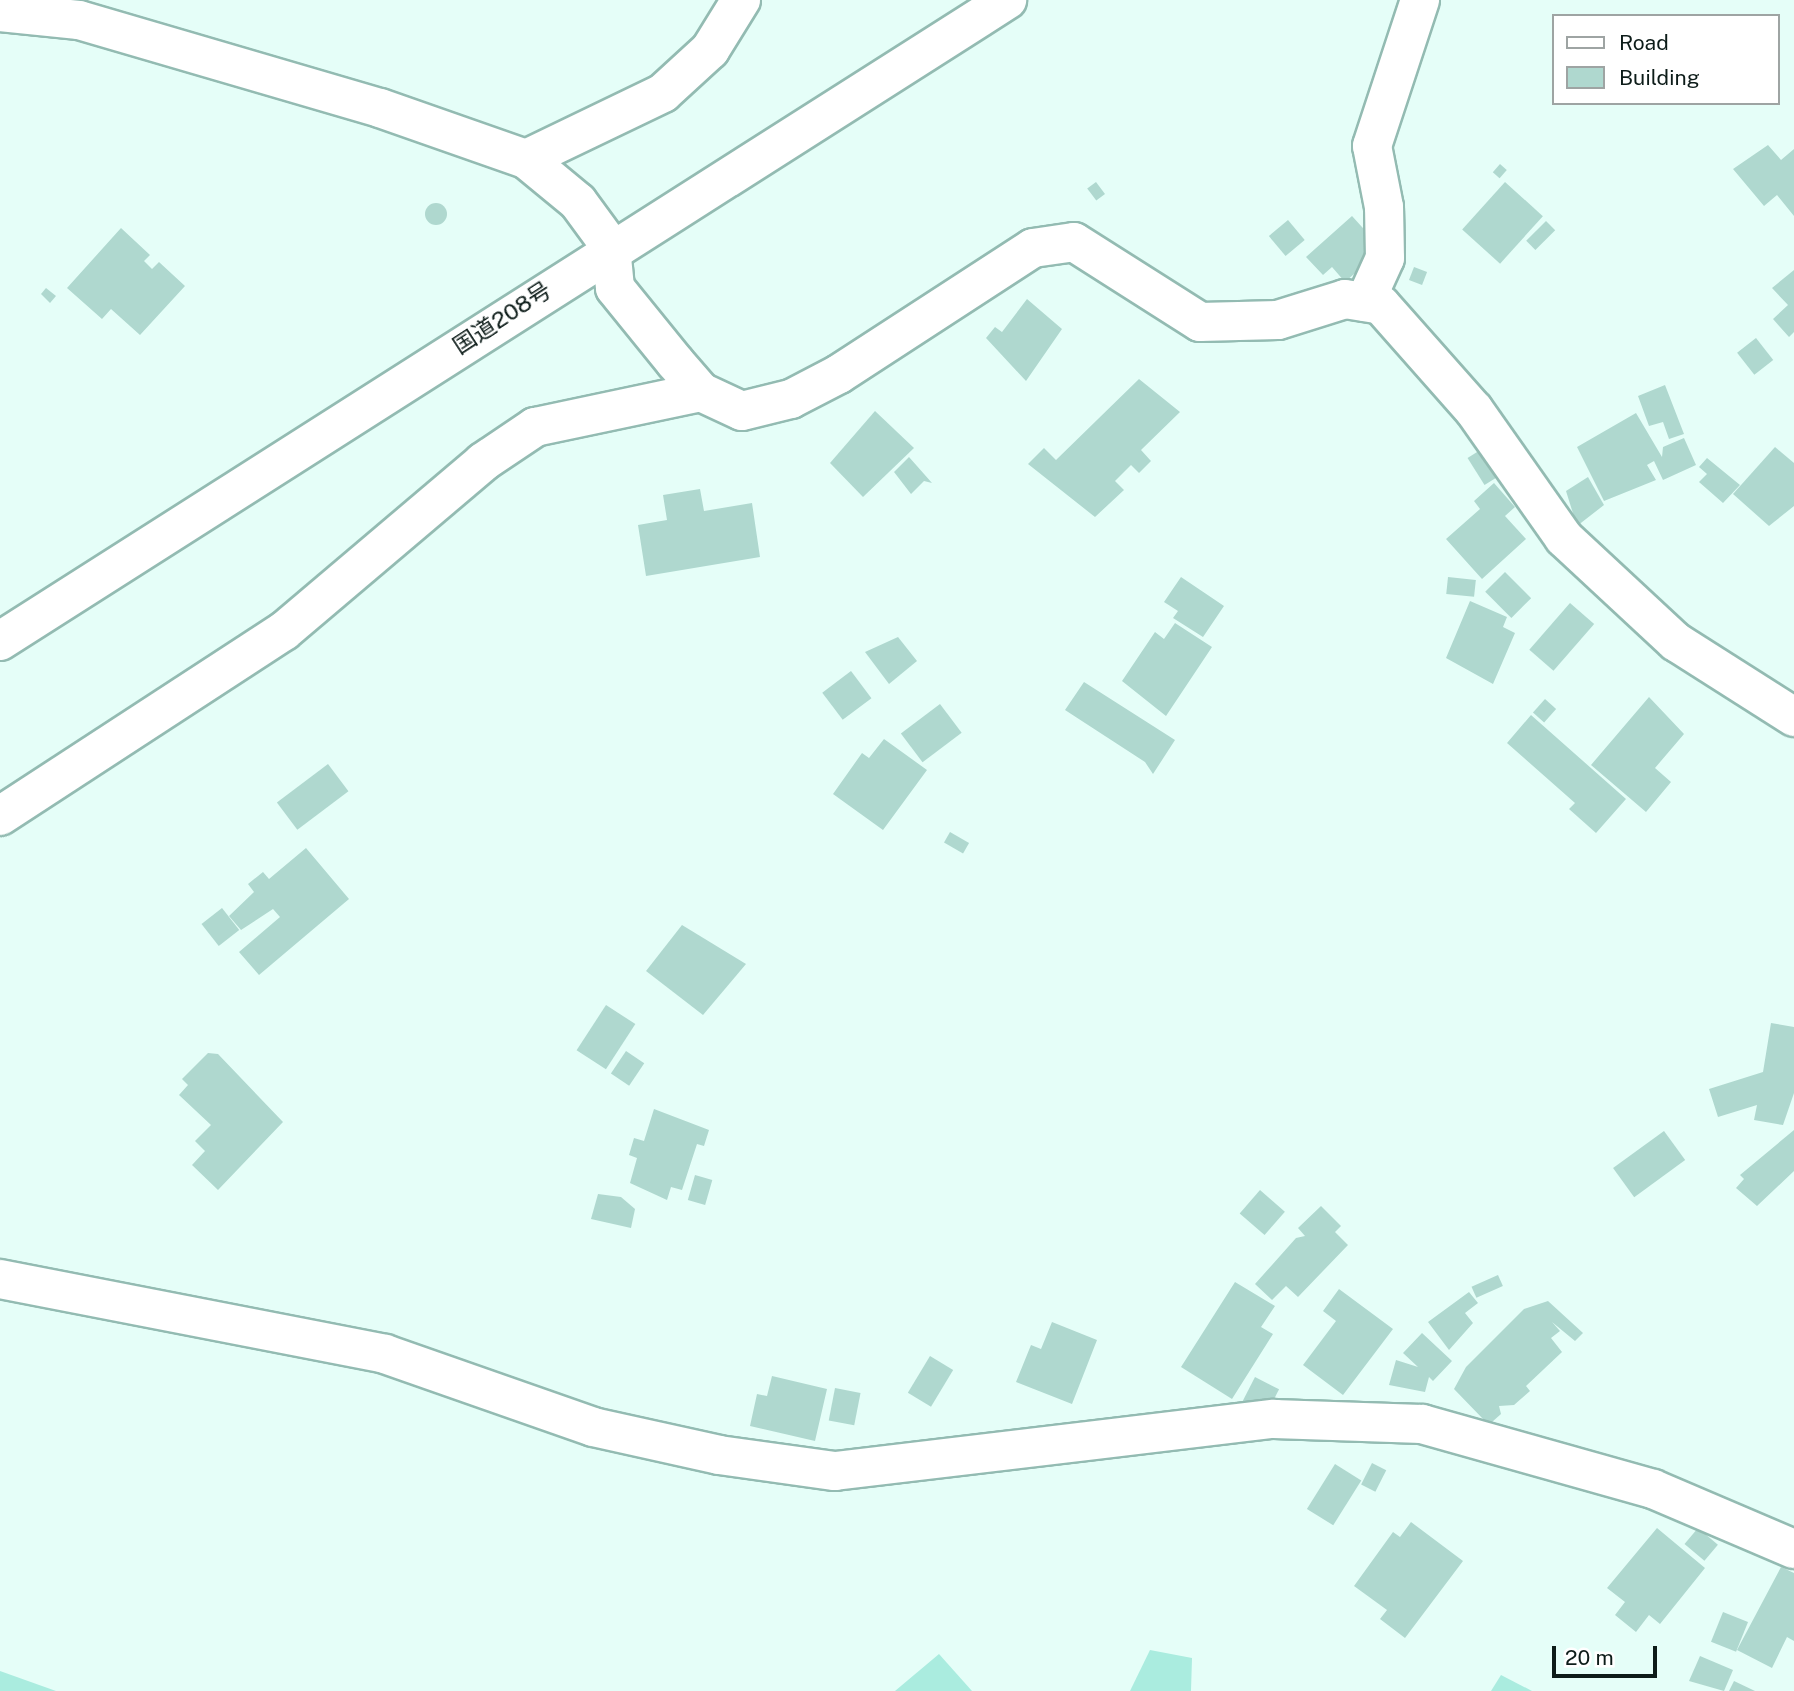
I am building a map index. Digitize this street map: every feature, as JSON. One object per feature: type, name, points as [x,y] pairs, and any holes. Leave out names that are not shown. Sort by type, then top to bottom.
[{"type":"main road","points":[[526,159],[663,93],[710,50],[741,0]]},
{"type":"main road","name":"国道208号","points":[[0,641],[611,247],[1007,0]]},
{"type":"main road","points":[[1365,302],[1385,258],[1384,207],[1372,146],[1420,0]]},
{"type":"main road","points":[[0,12],[79,20],[380,108],[526,159],[579,202],[611,247],[615,288],[701,392],[742,411],[790,399],[839,374],[1033,248],[1074,242],[1200,322],[1278,320],[1345,299],[1365,302],[1393,314],[1474,410],[1564,538],[1676,642],[1794,718]]},
{"type":"main road","points":[[0,816],[284,631],[535,426],[701,392]]},
{"type":"main road","points":[[0,1279],[385,1354],[593,1427],[719,1455],[835,1471],[1273,1419],[1422,1424],[1653,1489],[1794,1549]]},
{"type":"green space","points":[[1150,1650],[1192,1658],[1191,1691],[1130,1691]]},
{"type":"green space","points":[[939,1654],[972,1691],[895,1691]]},
{"type":"green space","points":[[0,1671],[56,1691],[0,1691]]},
{"type":"green space","points":[[1501,1675],[1532,1691],[1491,1691]]},
{"type":"building","points":[[1768,145],[1781,160],[1794,149],[1794,216],[1777,195],[1764,206],[1733,169]]},
{"type":"building","points":[[1500,164],[1507,170],[1500,178],[1493,172]]},
{"type":"building","points":[[1096,182],[1105,194],[1096,201],[1087,189]]},
{"type":"building","points":[[1505,182],[1543,216],[1500,264],[1462,230]]},
{"type":"building","points":[[436,203],[444,206],[447,214],[444,222],[436,225],[428,222],[425,214],[428,206]]},
{"type":"building","points":[[1352,216],[1382,249],[1345,282],[1332,267],[1323,275],[1306,257]]},
{"type":"building","points":[[1288,220],[1305,240],[1286,256],[1269,236]]},
{"type":"building","points":[[1546,221],[1555,230],[1535,250],[1526,241]]},
{"type":"building","points":[[121,228],[150,255],[144,261],[152,269],[159,262],[185,286],[140,335],[111,309],[102,319],[67,288]]},
{"type":"building","points":[[1414,267],[1427,272],[1422,285],[1409,280]]},
{"type":"building","points":[[1794,270],[1794,332],[1789,337],[1773,319],[1788,305],[1772,288]]},
{"type":"building","points":[[46,288],[56,296],[50,303],[41,294]]},
{"type":"building","points":[[1027,299],[1062,329],[1026,381],[986,338],[995,327],[1002,332]]},
{"type":"building","points":[[1756,338],[1773,360],[1754,375],[1737,353]]},
{"type":"building","points":[[1139,379],[1180,412],[1141,450],[1151,461],[1139,473],[1131,465],[1115,481],[1124,490],[1095,517],[1028,464],[1044,448],[1056,460]]},
{"type":"building","points":[[1665,385],[1684,434],[1669,439],[1663,422],[1649,426],[1638,396]]},
{"type":"building","points":[[875,411],[914,448],[863,497],[830,463]]},
{"type":"building","points":[[1636,413],[1662,457],[1663,447],[1684,438],[1696,465],[1663,480],[1654,461],[1647,465],[1656,480],[1604,501],[1577,447]]},
{"type":"building","points":[[1493,442],[1510,469],[1485,485],[1468,458]]},
{"type":"building","points":[[1775,447],[1794,463],[1794,506],[1769,526],[1733,494]]},
{"type":"building","points":[[909,457],[932,483],[924,481],[911,494],[894,472]]},
{"type":"building","points":[[1707,458],[1740,485],[1723,503],[1699,482],[1707,474],[1699,467]]},
{"type":"building","points":[[1588,477],[1604,505],[1577,526],[1566,491]]},
{"type":"building","points":[[1494,483],[1515,507],[1505,516],[1526,539],[1482,579],[1446,539],[1480,509],[1474,501]]},
{"type":"building","points":[[700,489],[704,511],[752,503],[760,557],[646,576],[638,525],[667,520],[663,495]]},
{"type":"building","points":[[1505,572],[1531,598],[1511,618],[1485,592]]},
{"type":"building","points":[[1181,577],[1224,606],[1203,637],[1173,618],[1178,611],[1164,602]]},
{"type":"building","points":[[1448,577],[1476,580],[1474,597],[1446,594]]},
{"type":"building","points":[[1470,601],[1507,617],[1503,627],[1515,633],[1493,684],[1446,658]]},
{"type":"building","points":[[1570,603],[1594,624],[1553,671],[1529,650]]},
{"type":"building","points":[[1175,623],[1212,647],[1166,716],[1122,681],[1155,632],[1164,639]]},
{"type":"building","points":[[898,637],[917,661],[889,684],[865,652]]},
{"type":"building","points":[[851,671],[871,698],[843,720],[822,693]]},
{"type":"building","points":[[1084,682],[1175,740],[1153,774],[1145,762],[1065,710]]},
{"type":"building","points":[[1649,697],[1684,734],[1655,768],[1671,782],[1646,812],[1591,765]]},
{"type":"building","points":[[1545,699],[1556,709],[1544,722],[1533,712]]},
{"type":"building","points":[[940,704],[962,733],[923,762],[901,733]]},
{"type":"building","points":[[1531,715],[1626,799],[1596,833],[1569,809],[1575,803],[1507,743]]},
{"type":"building","points":[[884,739],[927,770],[883,830],[833,794],[862,753],[869,758]]},
{"type":"building","points":[[328,764],[348,791],[297,830],[277,803]]},
{"type":"building","points":[[950,832],[969,843],[963,853],[944,842]]},
{"type":"building","points":[[306,848],[349,899],[259,975],[239,952],[280,917],[273,909],[241,930],[229,916],[254,892],[248,884],[263,872],[269,879]]},
{"type":"building","points":[[222,908],[239,930],[219,946],[202,924]]},
{"type":"building","points":[[682,925],[746,964],[703,1015],[646,971]]},
{"type":"building","points":[[606,1005],[635,1024],[606,1069],[577,1050]]},
{"type":"building","points":[[1771,1023],[1794,1027],[1794,1093],[1783,1125],[1754,1120],[1757,1105],[1718,1117],[1709,1089],[1763,1072]]},
{"type":"building","points":[[626,1051],[644,1063],[629,1086],[611,1073]]},
{"type":"building","points":[[208,1053],[218,1054],[283,1122],[218,1190],[192,1165],[205,1151],[195,1141],[211,1125],[179,1095],[188,1085],[182,1079]]},
{"type":"building","points":[[654,1109],[709,1130],[704,1146],[697,1144],[682,1190],[671,1187],[667,1200],[630,1183],[637,1158],[629,1155],[634,1138],[644,1141]]},
{"type":"building","points":[[1794,1130],[1794,1171],[1757,1206],[1736,1188],[1744,1179],[1740,1175]]},
{"type":"building","points":[[1664,1131],[1685,1160],[1634,1197],[1613,1168]]},
{"type":"building","points":[[695,1175],[712,1180],[705,1205],[688,1200]]},
{"type":"building","points":[[1260,1190],[1285,1212],[1265,1235],[1240,1213]]},
{"type":"building","points":[[598,1194],[621,1197],[635,1209],[631,1228],[591,1219]]},
{"type":"building","points":[[1321,1206],[1341,1226],[1335,1232],[1348,1245],[1298,1297],[1286,1286],[1272,1300],[1255,1284],[1296,1238],[1305,1236],[1298,1228]]},
{"type":"building","points":[[1498,1275],[1503,1286],[1476,1298],[1472,1287]]},
{"type":"building","points":[[1235,1282],[1275,1306],[1261,1327],[1273,1334],[1232,1399],[1181,1367]]},
{"type":"building","points":[[1339,1289],[1393,1329],[1343,1395],[1303,1365],[1336,1321],[1323,1311]]},
{"type":"building","points":[[1469,1292],[1478,1303],[1465,1313],[1473,1323],[1449,1350],[1428,1322]]},
{"type":"building","points":[[1548,1301],[1583,1333],[1575,1341],[1552,1322],[1560,1331],[1551,1338],[1562,1352],[1526,1386],[1530,1391],[1514,1405],[1499,1406],[1501,1414],[1492,1422],[1484,1420],[1454,1389],[1466,1367],[1524,1309]]},
{"type":"building","points":[[1052,1322],[1097,1340],[1072,1404],[1016,1382],[1031,1345],[1041,1349]]},
{"type":"building","points":[[1422,1333],[1452,1361],[1433,1381],[1429,1377],[1425,1392],[1389,1385],[1396,1360],[1418,1367],[1403,1353]]},
{"type":"building","points":[[930,1356],[953,1370],[931,1407],[908,1393]]},
{"type":"building","points":[[772,1376],[827,1389],[815,1441],[750,1426],[757,1394],[767,1396]]},
{"type":"building","points":[[1255,1377],[1279,1389],[1266,1415],[1242,1403]]},
{"type":"building","points":[[835,1388],[861,1393],[854,1425],[829,1420]]},
{"type":"building","points":[[1372,1463],[1386,1470],[1375,1492],[1361,1484]]},
{"type":"building","points":[[1335,1464],[1361,1480],[1333,1525],[1307,1509]]},
{"type":"building","points":[[1411,1522],[1463,1561],[1405,1638],[1380,1619],[1387,1610],[1354,1586],[1393,1532],[1400,1537]]},
{"type":"building","points":[[1657,1528],[1705,1568],[1660,1624],[1649,1615],[1636,1632],[1615,1615],[1625,1602],[1607,1588]]},
{"type":"building","points":[[1698,1528],[1718,1545],[1704,1561],[1685,1544]]},
{"type":"building","points":[[1781,1567],[1794,1573],[1794,1641],[1787,1637],[1772,1668],[1737,1650]]},
{"type":"building","points":[[1723,1612],[1748,1622],[1736,1652],[1711,1642]]},
{"type":"building","points":[[1700,1656],[1733,1670],[1724,1691],[1689,1681]]},
{"type":"building","points":[[1734,1681],[1755,1691],[1729,1691]]}]
